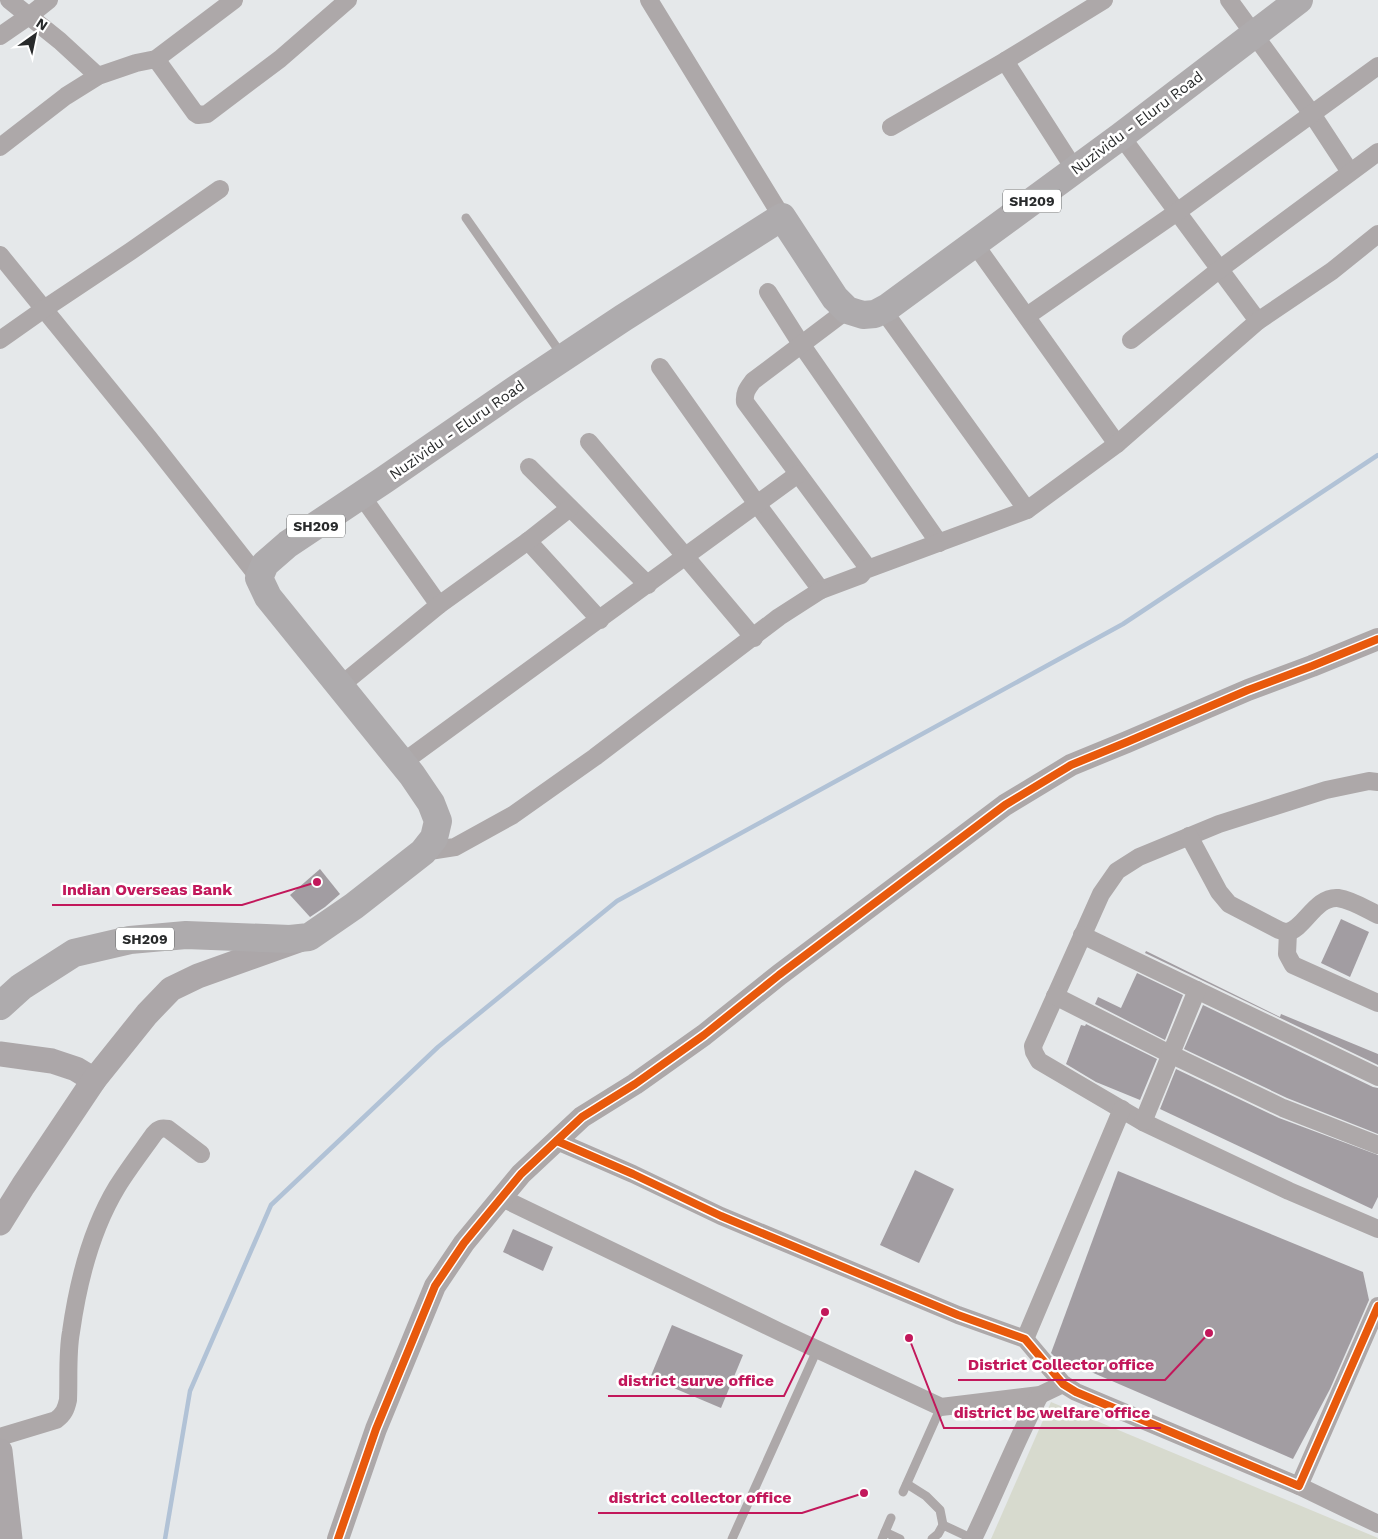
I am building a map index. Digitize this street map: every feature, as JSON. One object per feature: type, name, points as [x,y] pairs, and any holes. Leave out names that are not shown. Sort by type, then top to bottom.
[{"type":"main road","name":"Nuzividu - Eluru Road","points":[[847,310],[863,315],[875,314],[883,310],[1121,136],[1299,0]]},
{"type":"main road","points":[[782,217],[835,298],[847,310]]},
{"type":"main road","name":"Nuzividu - Eluru Road","points":[[259,578],[265,564],[288,544],[630,313],[782,217]]},
{"type":"main road","points":[[0,1222],[94,1080],[147,1014],[171,989],[198,976],[309,937],[354,906],[422,852],[434,838],[438,821],[431,803],[402,763],[268,598],[259,578]]},
{"type":"main road","name":"SH209","points":[[0,1006],[21,987],[74,953],[130,940],[186,935],[290,939],[309,937]]},
{"type":"main road","points":[[0,1054],[52,1061],[76,1070],[94,1080]]},
{"type":"main road","points":[[0,1451],[10,1539]]},
{"type":"street","points":[[8,0],[60,41],[98,76]]},
{"type":"street","points":[[0,36],[49,0]]},
{"type":"street","points":[[0,147],[66,96],[98,76],[136,63],[156,59],[234,0]]},
{"type":"street","points":[[156,59],[194,113],[207,114],[280,59],[348,0]]},
{"type":"street","points":[[649,0],[782,217]]},
{"type":"street","points":[[891,127],[1005,61],[1104,0]]},
{"type":"street","points":[[1229,0],[1312,114],[1350,172]]},
{"type":"street","points":[[1005,61],[1075,170]]},
{"type":"street","points":[[1027,316],[1177,212],[1378,66]]},
{"type":"street","points":[[1121,136],[1258,321]]},
{"type":"street","points":[[1131,340],[1220,270],[1378,152]]},
{"type":"street","points":[[0,340],[220,189]]},
{"type":"street","points":[[422,852],[455,847],[513,815],[595,757],[754,638],[779,617],[821,590],[861,575],[865,570],[1027,510],[1117,444],[1258,321],[1332,271],[1378,234]]},
{"type":"street","points":[[974,243],[1117,444]]},
{"type":"street","points":[[0,255],[148,437],[259,578]]},
{"type":"street","points":[[768,292],[801,344],[939,542]]},
{"type":"street","points":[[847,310],[753,381],[744,395],[745,402],[865,564],[865,570]]},
{"type":"street","points":[[883,310],[1027,510]]},
{"type":"street","points":[[660,367],[757,504],[821,590]]},
{"type":"street","points":[[589,442],[754,638]]},
{"type":"street","points":[[529,467],[648,585]]},
{"type":"street","points":[[402,763],[798,474]]},
{"type":"street","points":[[361,495],[439,605]]},
{"type":"street","points":[[340,686],[439,605],[528,541],[570,508]]},
{"type":"street","points":[[528,541],[600,620]]},
{"type":"street","points":[[338,1539],[376,1428],[435,1286],[464,1243],[522,1174],[582,1117],[635,1084],[704,1036],[779,975],[1005,804],[1071,765],[1248,690],[1378,639]]},
{"type":"street","points":[[1378,782],[1369,781],[1326,790],[1219,824],[1139,857],[1117,871],[1101,894],[1033,1046],[1036,1056],[1040,1061],[1143,1122],[1289,1191],[1378,1229]]},
{"type":"street","points":[[1189,836],[1219,892],[1229,904],[1279,930],[1288,932],[1295,928],[1328,899],[1338,898],[1378,915]]},
{"type":"street","points":[[1288,932],[1287,954],[1293,964],[1378,1003]]},
{"type":"street","points":[[1082,934],[1378,1077]]},
{"type":"street","points":[[1143,1122],[1197,990]]},
{"type":"street","points":[[1055,996],[1170,1054],[1284,1108],[1378,1145]]},
{"type":"street","points":[[1025,1338],[1122,1109]]},
{"type":"street","points":[[0,1437],[56,1420],[66,1409],[68,1400],[70,1333],[90,1247],[104,1212],[117,1187],[154,1134],[162,1128],[168,1129],[201,1154]]},
{"type":"street","points":[[557,1141],[633,1174],[721,1216],[958,1315],[1025,1338],[1062,1384],[1076,1392],[1299,1486],[1378,1524]]},
{"type":"street","points":[[502,1198],[817,1350],[941,1407],[1040,1395],[1062,1384]]},
{"type":"street","points":[[1299,1486],[1378,1306]]},
{"type":"street","points":[[973,1539],[992,1501],[1026,1421],[1040,1395]]},
{"type":"lane","points":[[466,218],[564,357]]},
{"type":"lane","points":[[732,1539],[817,1350]]},
{"type":"lane","points":[[932,1539],[938,1534],[943,1525],[940,1510],[926,1496],[905,1488],[941,1407]]},
{"type":"lane","points":[[891,1518],[884,1535],[900,1539]]},
{"type":"lane","points":[[943,1525],[973,1539]]},
{"type":"shaded area","points":[[1051,1402],[1378,1538],[1378,1539],[991,1539]]},
{"type":"building","points":[[320,869],[340,894],[310,917],[290,895]]},
{"type":"building","points":[[1341,919],[1369,932],[1350,977],[1321,963]]},
{"type":"building","points":[[1146,951],[1280,1017],[1281,1014],[1378,1054],[1378,1065],[1145,953]]},
{"type":"building","points":[[1137,973],[1183,995],[1165,1040],[1095,1004],[1098,997],[1121,1008]]},
{"type":"building","points":[[1203,1005],[1378,1088],[1378,1134],[1287,1098],[1184,1049]]},
{"type":"building","points":[[1086,1024],[1157,1059],[1140,1100],[1096,1082],[1066,1064],[1081,1025],[1085,1026]]},
{"type":"building","points":[[1176,1069],[1279,1118],[1378,1155],[1378,1197],[1372,1209],[1160,1109]]},
{"type":"building","points":[[915,1170],[954,1189],[919,1263],[880,1245]]},
{"type":"building","points":[[1118,1171],[1363,1272],[1369,1300],[1330,1389],[1293,1459],[1054,1356],[1051,1353]]},
{"type":"building","points":[[513,1229],[553,1247],[543,1271],[503,1252]]},
{"type":"building","points":[[672,1325],[743,1355],[721,1408],[650,1378]]},
{"type":"waterway","points":[[165,1539],[190,1391],[271,1205],[438,1047],[617,901],[1123,624],[1378,455]]},
{"type":"cycle path","points":[[338,1539],[376,1429],[435,1286],[464,1243],[521,1174],[582,1117],[635,1084],[704,1035],[779,975],[1005,805],[1071,765],[1248,690],[1378,639]]},
{"type":"cycle path","points":[[557,1141],[633,1174],[721,1216],[958,1315],[1025,1339],[1063,1384],[1076,1392],[1299,1486],[1378,1306]]},
{"type":"place","name":"Indian Overseas Bank","points":[[317,882]]},
{"type":"place","name":"district surve office","points":[[825,1312]]},
{"type":"place","name":"District Collector office","points":[[1209,1333]]},
{"type":"place","name":"district bc welfare office","points":[[909,1338]]},
{"type":"place","name":"district collector office","points":[[864,1493]]}]
